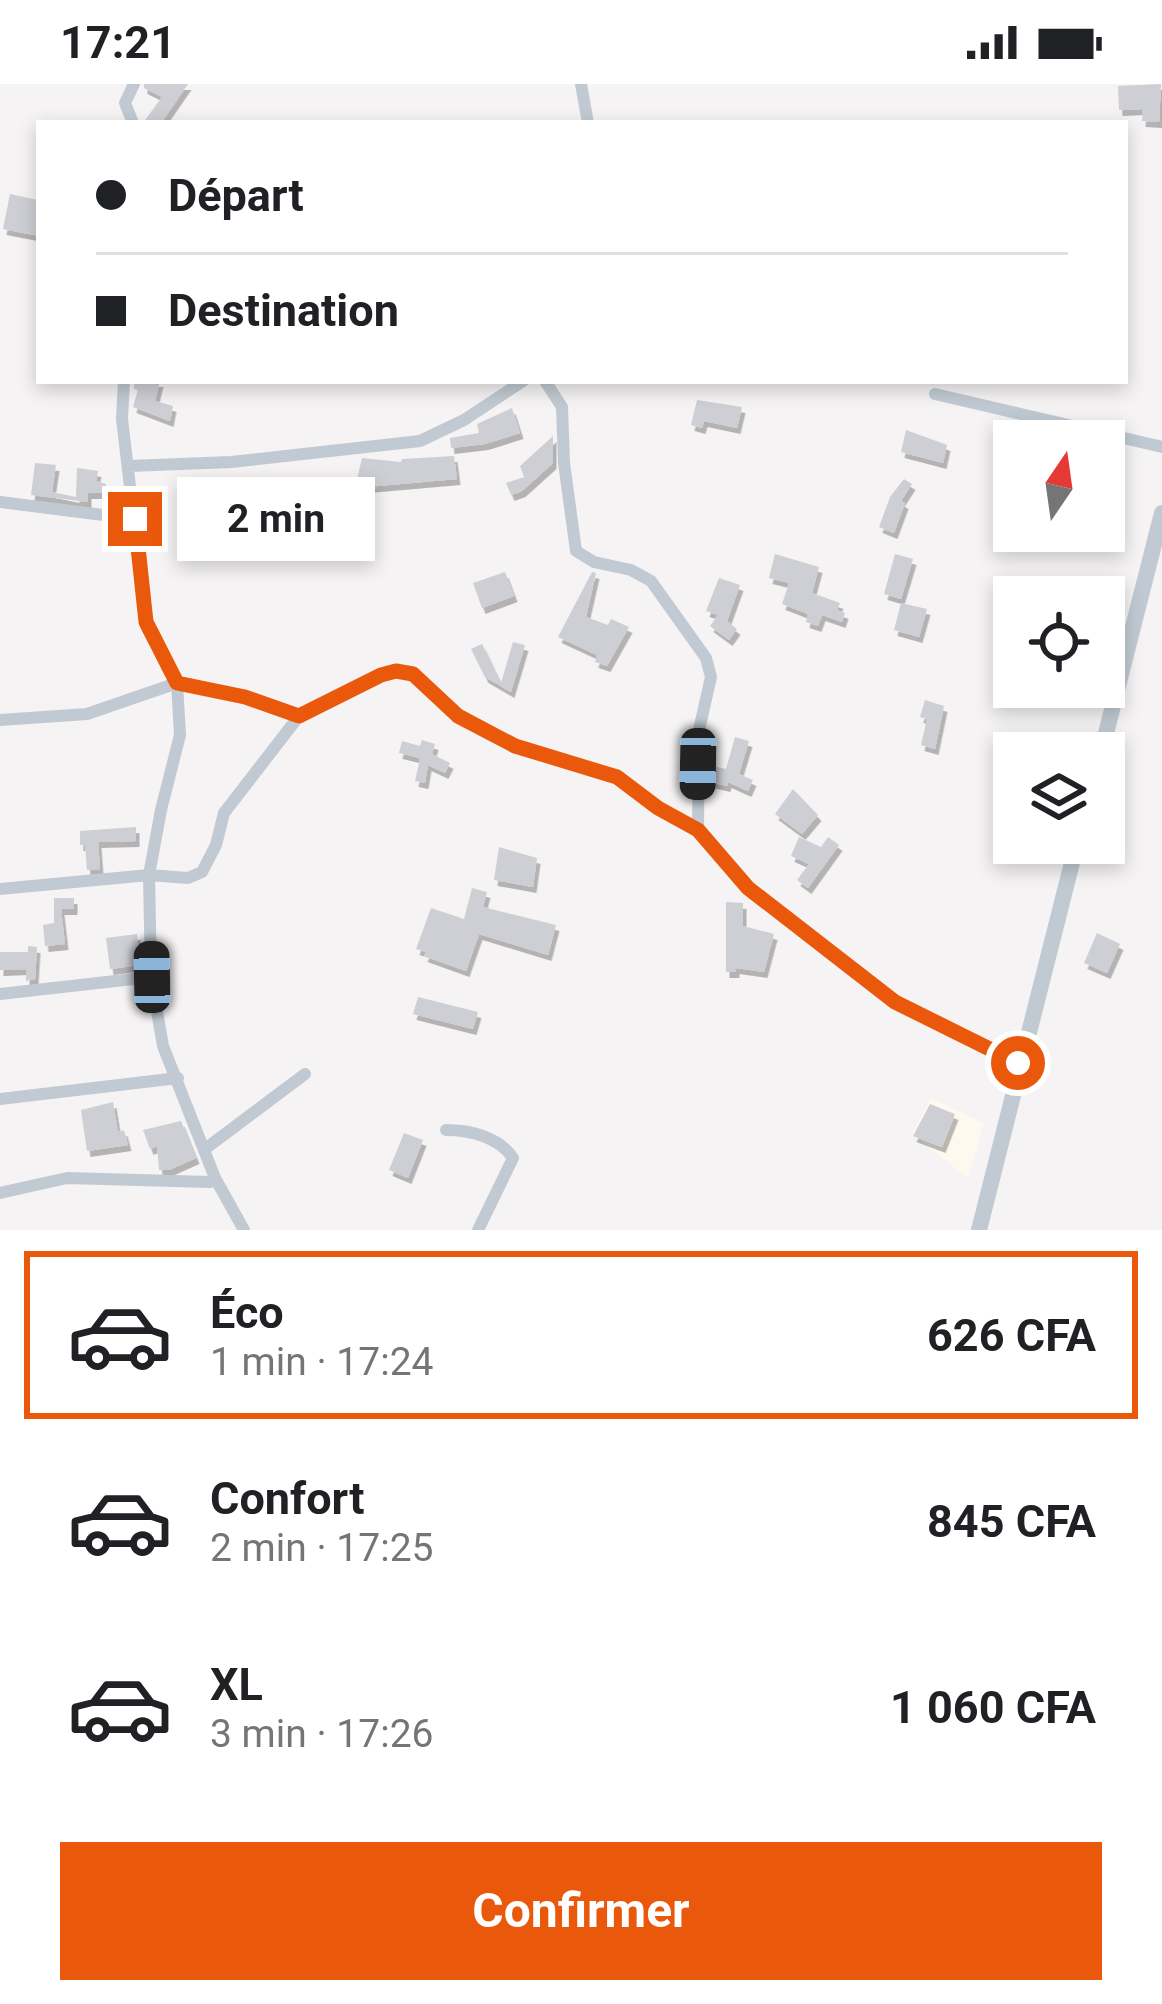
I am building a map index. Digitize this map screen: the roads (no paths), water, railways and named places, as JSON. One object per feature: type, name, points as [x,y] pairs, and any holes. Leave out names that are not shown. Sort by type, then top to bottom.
[{"type":"street","points":[[132,120],[124,103],[134,84]]},
{"type":"street","points":[[581,84],[587,120]]},
{"type":"street","points":[[124,384],[122,419],[146,622],[177,683],[181,735],[160,810],[149,875],[152,977],[163,1046],[215,1178],[244,1230]]},
{"type":"street","points":[[129,466],[232,462],[420,441],[518,384]]},
{"type":"street","points":[[547,384],[562,407],[576,551],[651,581],[706,658],[711,676],[699,730],[698,830]]},
{"type":"street","points":[[935,394],[1162,447]]},
{"type":"street","points":[[0,502],[135,519]]},
{"type":"street","points":[[1106,732],[1162,513]]},
{"type":"street","points":[[0,889],[149,875],[188,878],[202,872],[216,845],[224,813],[299,716],[396,671],[413,674],[458,716],[515,746],[617,777],[698,830],[748,888],[895,1002],[1018,1063]]},
{"type":"street","points":[[0,720],[87,714],[177,683],[245,697],[299,716]]},
{"type":"street","points":[[979,1230],[1071,864]]},
{"type":"street","points":[[0,994],[152,977]]},
{"type":"street","points":[[206,1149],[305,1074]]},
{"type":"street","points":[[0,1099],[178,1078]]},
{"type":"street","points":[[446,1130],[471,1130],[508,1150],[513,1158],[478,1230]]},
{"type":"street","points":[[0,1193],[67,1178],[210,1182],[215,1178]]}]
